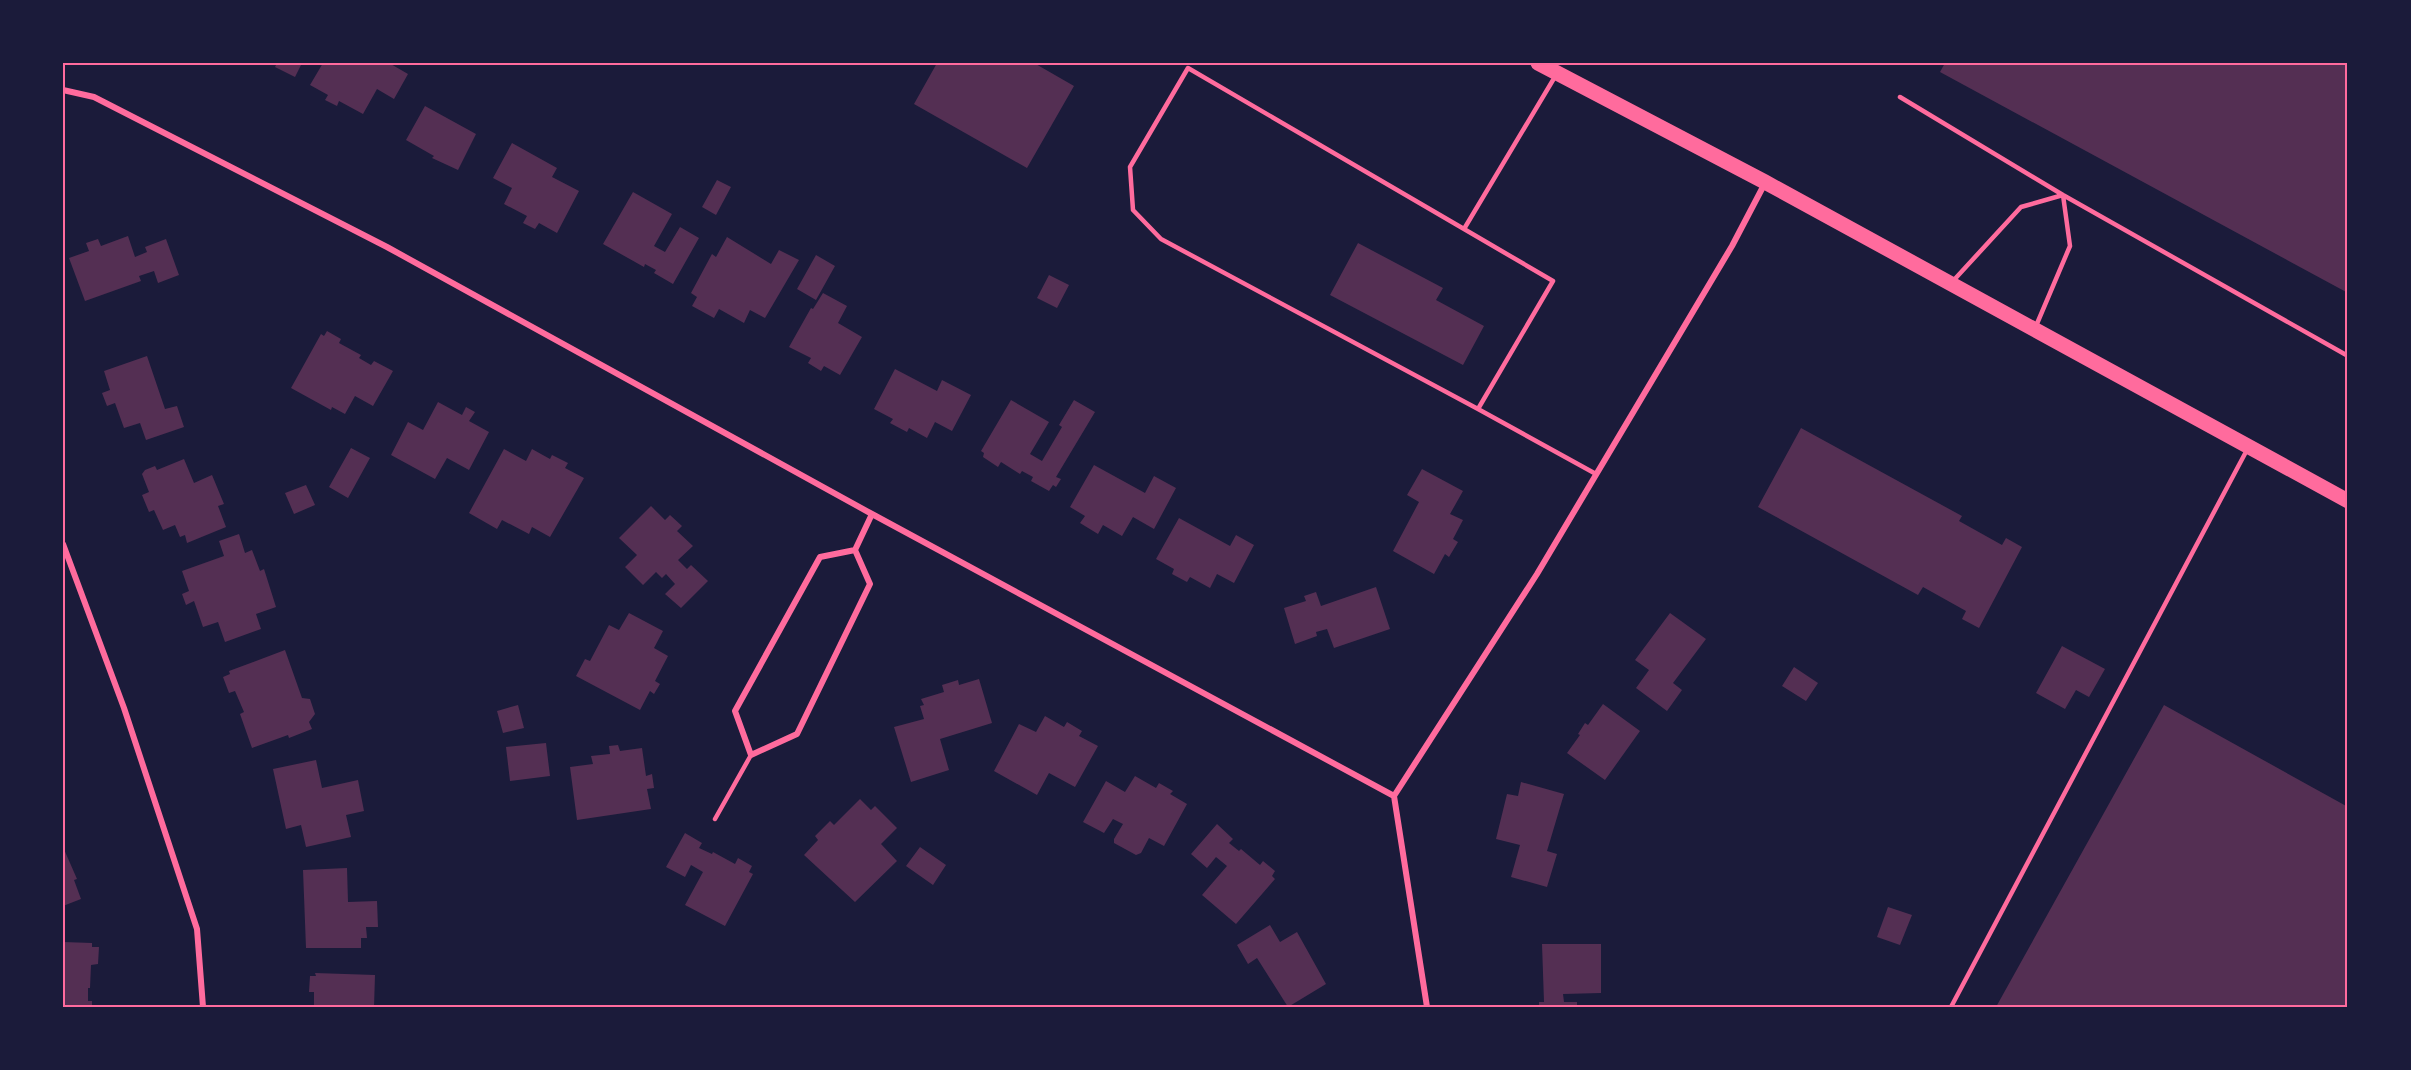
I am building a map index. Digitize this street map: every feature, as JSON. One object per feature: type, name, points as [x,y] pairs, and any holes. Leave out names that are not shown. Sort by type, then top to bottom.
[{"type":"main road","points":[[1538,63],[1766,182],[2347,499]]},
{"type":"street","points":[[63,90],[94,97],[387,247],[872,514],[1394,796]]},
{"type":"street","points":[[1427,1007],[1394,796],[1537,574],[1732,246],[1766,182]]},
{"type":"street","points":[[855,550],[820,557],[735,711],[751,755],[797,734],[870,584],[855,550],[872,514]]},
{"type":"street","points":[[63,544],[124,708],[197,929],[203,1007]]},
{"type":"lane","points":[[1478,409],[1553,281],[1188,68],[1130,167],[1133,210],[1161,238],[1596,474]]},
{"type":"lane","points":[[1464,229],[1557,73]]},
{"type":"lane","points":[[1900,97],[2063,195],[2348,356]]},
{"type":"lane","points":[[1951,283],[2021,207],[2063,195]]},
{"type":"lane","points":[[2035,329],[2070,246],[2063,195]]},
{"type":"lane","points":[[1951,1007],[2249,446]]},
{"type":"lane","points":[[715,819],[751,755]]},
{"type":"building","points":[[277,63],[302,63],[295,77],[275,67]]},
{"type":"building","points":[[323,63],[389,63],[408,74],[394,99],[377,89],[363,114],[339,101],[337,106],[325,100],[328,95],[310,85]]},
{"type":"building","points":[[937,63],[1034,63],[1074,86],[1027,168],[914,104]]},
{"type":"building","points":[[1945,63],[2348,63],[2348,293],[1940,72]]},
{"type":"building","points":[[425,106],[476,134],[458,170],[432,158],[434,156],[406,140]]},
{"type":"building","points":[[512,143],[557,168],[552,177],[579,191],[557,233],[539,223],[535,229],[523,223],[527,216],[504,204],[512,188],[493,178]]},
{"type":"building","points":[[717,180],[731,187],[716,215],[702,207]]},
{"type":"building","points":[[633,192],[672,214],[654,246],[665,252],[680,227],[699,238],[673,284],[654,273],[656,270],[645,264],[644,267],[603,244]]},
{"type":"building","points":[[128,236],[135,257],[147,252],[145,247],[166,239],[179,275],[158,283],[154,271],[139,276],[141,281],[85,301],[69,258],[89,251],[86,243],[98,239],[101,246]]},
{"type":"building","points":[[727,237],[771,264],[779,250],[799,260],[765,318],[750,310],[744,323],[719,309],[714,318],[692,306],[697,297],[691,293],[712,254],[716,257]]},
{"type":"building","points":[[1358,243],[1443,288],[1436,300],[1484,326],[1463,365],[1330,295]]},
{"type":"building","points":[[816,255],[835,266],[816,300],[797,289]]},
{"type":"building","points":[[1049,275],[1069,285],[1057,308],[1037,298]]},
{"type":"building","points":[[823,293],[847,306],[838,323],[862,337],[840,375],[824,366],[821,371],[808,363],[811,358],[789,347],[811,308],[813,309]]},
{"type":"building","points":[[327,331],[341,339],[339,343],[361,355],[359,358],[371,365],[374,361],[393,371],[373,406],[355,396],[345,414],[332,407],[331,410],[291,388],[321,334],[324,336]]},
{"type":"building","points":[[147,356],[165,409],[177,406],[184,427],[146,440],[140,423],[124,428],[115,403],[107,406],[102,393],[110,390],[104,371]]},
{"type":"building","points":[[895,369],[937,391],[942,380],[971,395],[952,431],[935,422],[927,438],[909,428],[907,432],[890,423],[893,419],[874,409]]},
{"type":"building","points":[[1011,400],[1049,422],[1030,454],[1042,461],[1062,427],[1059,425],[1074,400],[1095,412],[1056,477],[1061,479],[1056,487],[1053,485],[1049,491],[1031,481],[1033,477],[1022,471],[1020,474],[1001,462],[998,467],[983,457],[984,453],[981,451]]},
{"type":"building","points":[[438,402],[462,415],[466,407],[475,412],[469,421],[489,432],[469,470],[447,458],[435,479],[391,455],[408,422],[423,430]]},
{"type":"building","points":[[1801,428],[1962,516],[1959,521],[2002,545],[2006,538],[2022,547],[1979,628],[1962,619],[1966,611],[1923,587],[1918,595],[1758,507]]},
{"type":"building","points":[[351,448],[370,458],[348,498],[329,487]]},
{"type":"building","points":[[504,449],[526,461],[532,449],[550,459],[552,455],[568,463],[565,468],[584,478],[550,537],[532,527],[529,534],[502,520],[497,529],[469,513]]},
{"type":"building","points":[[184,459],[194,483],[212,475],[224,504],[218,506],[226,527],[187,543],[185,535],[180,537],[175,525],[163,530],[154,510],[149,512],[142,495],[149,492],[142,474],[145,470],[155,466],[157,470]]},
{"type":"building","points":[[1094,465],[1145,493],[1154,476],[1176,488],[1154,529],[1133,517],[1122,536],[1103,525],[1098,534],[1080,523],[1085,516],[1070,507]]},
{"type":"building","points":[[1422,469],[1463,491],[1450,514],[1463,520],[1453,539],[1458,542],[1449,557],[1445,554],[1434,574],[1393,551],[1419,502],[1407,495]]},
{"type":"building","points":[[306,485],[315,505],[294,514],[285,493]]},
{"type":"building","points":[[651,506],[665,520],[670,515],[682,526],[677,531],[693,546],[678,560],[687,569],[691,565],[708,581],[681,608],[665,594],[675,584],[666,574],[662,578],[656,572],[643,585],[625,567],[637,555],[619,538]]},
{"type":"building","points":[[1179,518],[1230,546],[1236,535],[1254,545],[1234,583],[1217,574],[1210,588],[1190,577],[1187,582],[1172,574],[1174,569],[1156,559]]},
{"type":"building","points":[[239,534],[245,553],[252,550],[260,571],[264,569],[276,607],[256,614],[261,629],[225,642],[218,622],[203,627],[194,601],[186,605],[182,594],[189,591],[182,571],[224,556],[219,541]]},
{"type":"building","points":[[1376,587],[1390,629],[1334,648],[1327,629],[1316,632],[1317,636],[1295,644],[1284,608],[1306,601],[1304,596],[1316,592],[1321,606]]},
{"type":"building","points":[[629,613],[663,631],[654,648],[668,656],[655,681],[660,684],[654,694],[650,691],[640,710],[576,676],[585,659],[590,661],[609,625],[619,630]]},
{"type":"building","points":[[1670,613],[1706,639],[1673,683],[1682,690],[1667,711],[1636,688],[1649,670],[1635,660]]},
{"type":"building","points":[[2062,646],[2105,669],[2089,697],[2076,690],[2065,709],[2036,693]]},
{"type":"building","points":[[285,650],[302,698],[310,699],[315,714],[309,722],[312,729],[252,748],[240,714],[244,712],[235,691],[229,693],[223,677],[230,674],[229,671]]},
{"type":"building","points":[[1794,667],[1818,683],[1806,701],[1782,686]]},
{"type":"building","points":[[979,679],[992,723],[940,739],[949,770],[911,782],[894,727],[924,719],[920,706],[924,705],[921,699],[944,692],[942,685],[958,680],[959,685]]},
{"type":"building","points":[[1603,704],[1640,731],[1605,780],[1567,753],[1580,735],[1578,734],[1585,723],[1588,725]]},
{"type":"building","points":[[518,705],[524,728],[503,733],[497,711]]},
{"type":"building","points":[[2164,705],[2348,807],[2348,1007],[1996,1007]]},
{"type":"building","points":[[1045,716],[1064,727],[1067,722],[1082,731],[1079,736],[1098,746],[1075,787],[1049,773],[1037,795],[994,771],[1019,724],[1036,732]]},
{"type":"building","points":[[546,743],[550,776],[510,781],[506,747]]},
{"type":"building","points":[[618,745],[620,751],[642,748],[646,776],[652,774],[654,788],[647,789],[651,809],[577,820],[570,767],[593,764],[591,756],[610,754],[609,746]]},
{"type":"building","points":[[316,760],[322,788],[358,780],[364,811],[346,815],[351,837],[306,847],[301,825],[286,829],[273,769]]},
{"type":"building","points":[[1135,776],[1156,788],[1159,783],[1173,791],[1170,794],[1187,804],[1164,846],[1149,838],[1141,853],[1136,855],[1114,843],[1123,824],[1113,819],[1104,833],[1083,822],[1106,781],[1125,792]]},
{"type":"building","points":[[1521,782],[1564,794],[1547,851],[1557,854],[1547,887],[1511,877],[1520,845],[1496,839],[1507,794],[1518,796]]},
{"type":"building","points":[[860,799],[871,810],[875,806],[897,828],[881,844],[897,861],[855,902],[804,855],[818,840],[815,836],[830,821],[834,825]]},
{"type":"building","points":[[1217,824],[1233,839],[1229,843],[1239,851],[1241,849],[1260,865],[1263,861],[1275,871],[1272,876],[1275,879],[1236,924],[1202,895],[1227,866],[1216,857],[1207,868],[1191,854]]},
{"type":"building","points":[[685,833],[702,843],[699,848],[712,854],[713,852],[735,864],[738,858],[752,866],[749,872],[753,874],[725,926],[685,905],[703,872],[691,865],[685,877],[666,867]]},
{"type":"building","points":[[63,847],[77,879],[74,880],[81,899],[63,906]]},
{"type":"building","points":[[920,847],[946,865],[933,885],[906,866]]},
{"type":"building","points":[[347,868],[348,902],[377,901],[378,927],[366,927],[367,938],[361,938],[361,948],[306,948],[303,870]]},
{"type":"building","points":[[1888,907],[1912,915],[1900,945],[1877,937]]},
{"type":"building","points":[[1270,925],[1280,942],[1297,932],[1326,984],[1288,1007],[1257,958],[1248,964],[1237,945]]},
{"type":"building","points":[[63,942],[92,943],[92,947],[99,947],[98,964],[91,965],[90,988],[88,988],[88,1001],[92,1001],[92,1007],[63,1007]]},
{"type":"building","points":[[1542,944],[1601,944],[1601,993],[1563,994],[1564,1002],[1577,1002],[1577,1007],[1539,1007],[1539,1002],[1544,1002]]},
{"type":"building","points":[[315,973],[375,975],[374,1007],[314,1007],[314,992],[309,992],[310,976],[316,976]]}]
